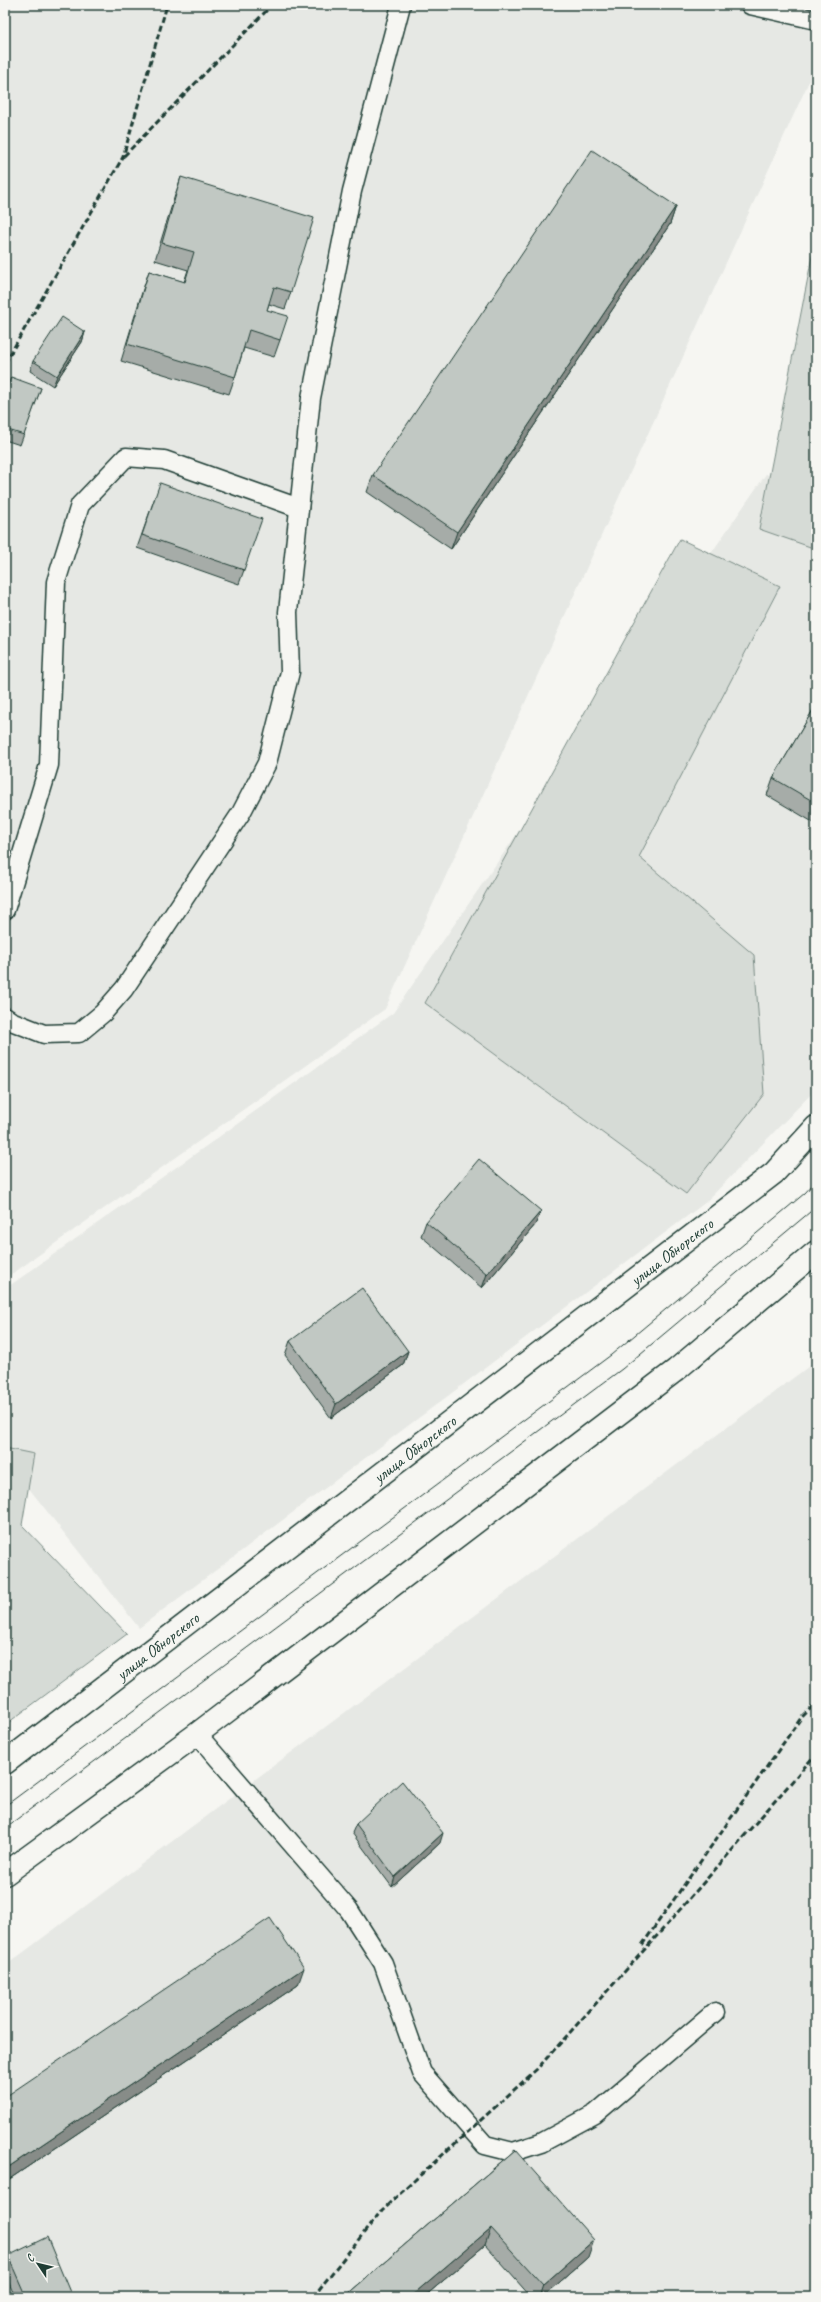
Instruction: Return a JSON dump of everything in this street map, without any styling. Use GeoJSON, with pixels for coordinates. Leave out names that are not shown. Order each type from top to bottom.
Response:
{"type":"FeatureCollection","features":[{"type":"Feature","properties":{"kind":"main road","name":"улица Обнорского"},"geometry":{"type":"LineString","coordinates":[[5,1763],[774,1173],[816,1126]]}},
{"type":"Feature","properties":{"kind":"main road"},"geometry":{"type":"LineString","coordinates":[[5,1874],[197,1734],[676,1370],[816,1252]]}},
{"type":"Feature","properties":{"kind":"lane"},"geometry":{"type":"LineString","coordinates":[[5,1017],[11,1021],[44,1034],[79,1033],[103,1013],[124,989],[241,813],[267,763],[290,672],[288,612],[311,398],[349,206],[401,5]]}},
{"type":"Feature","properties":{"kind":"lane"},"geometry":{"type":"LineString","coordinates":[[750,5],[816,20]]}},
{"type":"Feature","properties":{"kind":"lane"},"geometry":{"type":"LineString","coordinates":[[5,910],[49,765],[56,582],[80,505],[126,457],[164,460],[299,508]]}},
{"type":"Feature","properties":{"kind":"lane"},"geometry":{"type":"LineString","coordinates":[[197,1734],[349,1910],[383,1963],[422,2073],[485,2145],[513,2152],[541,2143],[595,2114],[715,2012]]}},
{"type":"Feature","properties":{"kind":"shaded area"},"geometry":{"type":"Polygon","coordinates":[[[5,5],[816,5],[816,66],[385,1009],[5,1279],[5,5]]]}},
{"type":"Feature","properties":{"kind":"shaded area"},"geometry":{"type":"Polygon","coordinates":[[[816,236],[816,549],[759,529],[816,236]]]}},
{"type":"Feature","properties":{"kind":"shaded area"},"geometry":{"type":"Polygon","coordinates":[[[766,474],[816,494],[816,1089],[706,1202],[139,1628],[5,1458],[5,1289],[393,1013],[766,474]]]}},
{"type":"Feature","properties":{"kind":"shaded area"},"geometry":{"type":"Polygon","coordinates":[[[680,539],[780,586],[639,857],[754,955],[764,1094],[686,1194],[425,1003],[680,539]]]}},
{"type":"Feature","properties":{"kind":"shaded area"},"geometry":{"type":"Polygon","coordinates":[[[816,1361],[816,2297],[5,2297],[5,1966],[816,1361]]]}},
{"type":"Feature","properties":{"kind":"shaded area"},"geometry":{"type":"Polygon","coordinates":[[[5,1448],[34,1454],[22,1525],[127,1634],[5,1725],[5,1448]]]}},
{"type":"Feature","properties":{"kind":"building"},"geometry":{"type":"Polygon","coordinates":[[[592,150],[676,206],[457,532],[373,475],[592,150]]]}},
{"type":"Feature","properties":{"kind":"building"},"geometry":{"type":"Polygon","coordinates":[[[181,177],[314,218],[291,292],[274,287],[267,310],[288,316],[280,340],[249,330],[235,377],[127,344],[149,271],[185,282],[194,252],[162,243],[181,177]]]}},
{"type":"Feature","properties":{"kind":"building"},"geometry":{"type":"Polygon","coordinates":[[[62,317],[85,332],[57,376],[33,361],[62,317]]]}},
{"type":"Feature","properties":{"kind":"building"},"geometry":{"type":"Polygon","coordinates":[[[11,377],[41,388],[24,435],[5,429],[5,394],[11,377]]]}},
{"type":"Feature","properties":{"kind":"building"},"geometry":{"type":"Polygon","coordinates":[[[160,483],[262,519],[244,570],[142,535],[160,483]]]}},
{"type":"Feature","properties":{"kind":"building"},"geometry":{"type":"Polygon","coordinates":[[[816,705],[816,803],[773,778],[816,705]]]}},
{"type":"Feature","properties":{"kind":"building"},"geometry":{"type":"Polygon","coordinates":[[[479,1159],[541,1211],[487,1274],[426,1222],[479,1159]]]}},
{"type":"Feature","properties":{"kind":"building"},"geometry":{"type":"Polygon","coordinates":[[[362,1288],[408,1351],[336,1404],[290,1341],[362,1288]]]}},
{"type":"Feature","properties":{"kind":"building"},"geometry":{"type":"Polygon","coordinates":[[[402,1781],[443,1833],[395,1877],[356,1824],[402,1781]]]}},
{"type":"Feature","properties":{"kind":"building"},"geometry":{"type":"Polygon","coordinates":[[[270,1918],[304,1968],[10,2166],[5,2160],[5,2097],[270,1918]]]}},
{"type":"Feature","properties":{"kind":"building"},"geometry":{"type":"Polygon","coordinates":[[[515,2150],[594,2240],[543,2285],[491,2228],[410,2297],[344,2297],[515,2150]]]}},
{"type":"Feature","properties":{"kind":"building"},"geometry":{"type":"Polygon","coordinates":[[[47,2237],[72,2297],[26,2297],[8,2256],[47,2237]]]}},
{"type":"Feature","properties":{"kind":"tram line"},"geometry":{"type":"LineString","coordinates":[[5,1806],[611,1355],[805,1193],[816,1181]]}},
{"type":"Feature","properties":{"kind":"tram line"},"geometry":{"type":"LineString","coordinates":[[5,1828],[622,1369],[816,1207]]}},
{"type":"Feature","properties":{"kind":"railway"},"geometry":{"type":"LineString","coordinates":[[5,363],[123,157],[167,5]]}},
{"type":"Feature","properties":{"kind":"railway"},"geometry":{"type":"LineString","coordinates":[[124,156],[272,5]]}},
{"type":"Feature","properties":{"kind":"railway"},"geometry":{"type":"LineString","coordinates":[[642,1945],[801,1718],[816,1703]]}},
{"type":"Feature","properties":{"kind":"railway"},"geometry":{"type":"LineString","coordinates":[[313,2297],[382,2210],[537,2069],[663,1929],[816,1754]]}}]}
